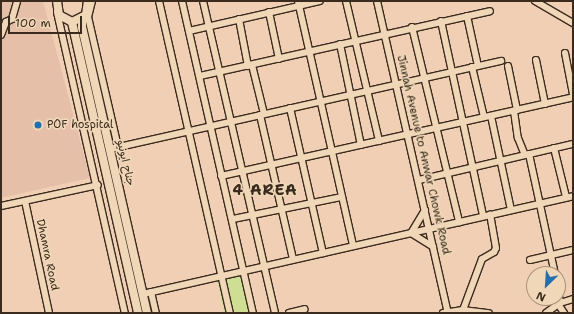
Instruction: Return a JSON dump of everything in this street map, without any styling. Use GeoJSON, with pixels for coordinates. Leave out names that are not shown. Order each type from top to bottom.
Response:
{"type":"FeatureCollection","features":[{"type":"Feature","properties":{"kind":"main road"},"geometry":{"type":"LineString","coordinates":[[57,1],[57,10],[63,18],[72,22],[82,18],[91,3]]}},
{"type":"Feature","properties":{"kind":"main road","name":"جناح ایونیو"},"geometry":{"type":"LineString","coordinates":[[82,18],[82,27],[114,148],[147,293],[147,313]]}},
{"type":"Feature","properties":{"kind":"main road","name":"جناح ایونیو"},"geometry":{"type":"LineString","coordinates":[[72,22],[138,313]]}},
{"type":"Feature","properties":{"kind":"street"},"geometry":{"type":"LineString","coordinates":[[1,36],[6,22],[12,19],[17,1]]}},
{"type":"Feature","properties":{"kind":"street"},"geometry":{"type":"LineString","coordinates":[[159,1],[230,313]]}},
{"type":"Feature","properties":{"kind":"street"},"geometry":{"type":"LineString","coordinates":[[182,1],[200,76],[221,176],[233,219],[253,313]]}},
{"type":"Feature","properties":{"kind":"street"},"geometry":{"type":"LineString","coordinates":[[203,1],[221,73],[241,172],[276,313]]}},
{"type":"Feature","properties":{"kind":"street"},"geometry":{"type":"LineString","coordinates":[[189,31],[269,12],[298,3],[320,1]]}},
{"type":"Feature","properties":{"kind":"street"},"geometry":{"type":"LineString","coordinates":[[346,1],[368,89],[379,141]]}},
{"type":"Feature","properties":{"kind":"street","name":"Jinnah Avenue to Anwar Chowk Road"},"geometry":{"type":"LineString","coordinates":[[377,1],[419,180],[446,313]]}},
{"type":"Feature","properties":{"kind":"street"},"geometry":{"type":"LineString","coordinates":[[535,1],[573,22]]}},
{"type":"Feature","properties":{"kind":"street"},"geometry":{"type":"LineString","coordinates":[[91,3],[88,17],[114,148],[352,94],[368,89],[501,61]]}},
{"type":"Feature","properties":{"kind":"street"},"geometry":{"type":"LineString","coordinates":[[298,3],[353,246]]}},
{"type":"Feature","properties":{"kind":"street"},"geometry":{"type":"LineString","coordinates":[[57,10],[98,185],[125,313]]}},
{"type":"Feature","properties":{"kind":"street"},"geometry":{"type":"LineString","coordinates":[[200,76],[221,73],[385,33],[490,11]]}},
{"type":"Feature","properties":{"kind":"street"},"geometry":{"type":"LineString","coordinates":[[269,12],[279,59]]}},
{"type":"Feature","properties":{"kind":"street"},"geometry":{"type":"LineString","coordinates":[[467,16],[475,66],[500,161],[511,210]]}},
{"type":"Feature","properties":{"kind":"street"},"geometry":{"type":"LineString","coordinates":[[239,19],[262,114],[293,259]]}},
{"type":"Feature","properties":{"kind":"street"},"geometry":{"type":"LineString","coordinates":[[441,21],[473,167],[496,248],[494,252],[482,259],[463,310]]}},
{"type":"Feature","properties":{"kind":"street"},"geometry":{"type":"LineString","coordinates":[[412,27],[459,222]]}},
{"type":"Feature","properties":{"kind":"street"},"geometry":{"type":"LineString","coordinates":[[340,44],[352,94],[361,145]]}},
{"type":"Feature","properties":{"kind":"street"},"geometry":{"type":"LineString","coordinates":[[565,53],[573,94]]}},
{"type":"Feature","properties":{"kind":"street"},"geometry":{"type":"LineString","coordinates":[[536,60],[545,104]]}},
{"type":"Feature","properties":{"kind":"street"},"geometry":{"type":"LineString","coordinates":[[508,66],[518,138],[527,154],[553,266]]}},
{"type":"Feature","properties":{"kind":"street"},"geometry":{"type":"LineString","coordinates":[[221,176],[573,97]]}},
{"type":"Feature","properties":{"kind":"street"},"geometry":{"type":"LineString","coordinates":[[290,108],[323,253]]}},
{"type":"Feature","properties":{"kind":"street"},"geometry":{"type":"LineString","coordinates":[[419,180],[573,144]]}},
{"type":"Feature","properties":{"kind":"street"},"geometry":{"type":"LineString","coordinates":[[554,148],[566,197]]}},
{"type":"Feature","properties":{"kind":"street"},"geometry":{"type":"LineString","coordinates":[[1,206],[98,185]]}},
{"type":"Feature","properties":{"kind":"street"},"geometry":{"type":"LineString","coordinates":[[156,313],[147,293],[573,196]]}},
{"type":"Feature","properties":{"kind":"street"},"geometry":{"type":"LineString","coordinates":[[233,219],[341,197]]}},
{"type":"Feature","properties":{"kind":"street","name":"Dhamra Road"},"geometry":{"type":"LineString","coordinates":[[25,201],[49,313]]}},
{"type":"Feature","properties":{"kind":"street"},"geometry":{"type":"LineString","coordinates":[[411,233],[425,210]]}},
{"type":"Feature","properties":{"kind":"street"},"geometry":{"type":"LineString","coordinates":[[411,233],[433,247]]}},
{"type":"Feature","properties":{"kind":"street"},"geometry":{"type":"LineString","coordinates":[[530,260],[573,250]]}},
{"type":"Feature","properties":{"kind":"street"},"geometry":{"type":"LineString","coordinates":[[546,313],[555,306]]}},
{"type":"Feature","properties":{"kind":"street"},"geometry":{"type":"LineString","coordinates":[[289,313],[305,309]]}},
{"type":"Feature","properties":{"kind":"street"},"geometry":{"type":"LineString","coordinates":[[446,313],[463,310],[489,313]]}},
{"type":"Feature","properties":{"kind":"shaded area","name":"POF hospital"},"geometry":{"type":"Polygon","coordinates":[[[1,1],[43,1],[90,178],[1,198],[1,1]]]}},
{"type":"Feature","properties":{"kind":"green space"},"geometry":{"type":"Polygon","coordinates":[[[238,274],[243,278],[251,313],[224,313],[217,279],[238,274]]]}},
{"type":"Feature","properties":{"kind":"place","name":"POF hospital"},"geometry":{"type":"Point","coordinates":[38,125]}},
{"type":"Feature","properties":{"kind":"district","name":"4 AREA"},"geometry":{"type":"Point","coordinates":[265,191]}}]}
